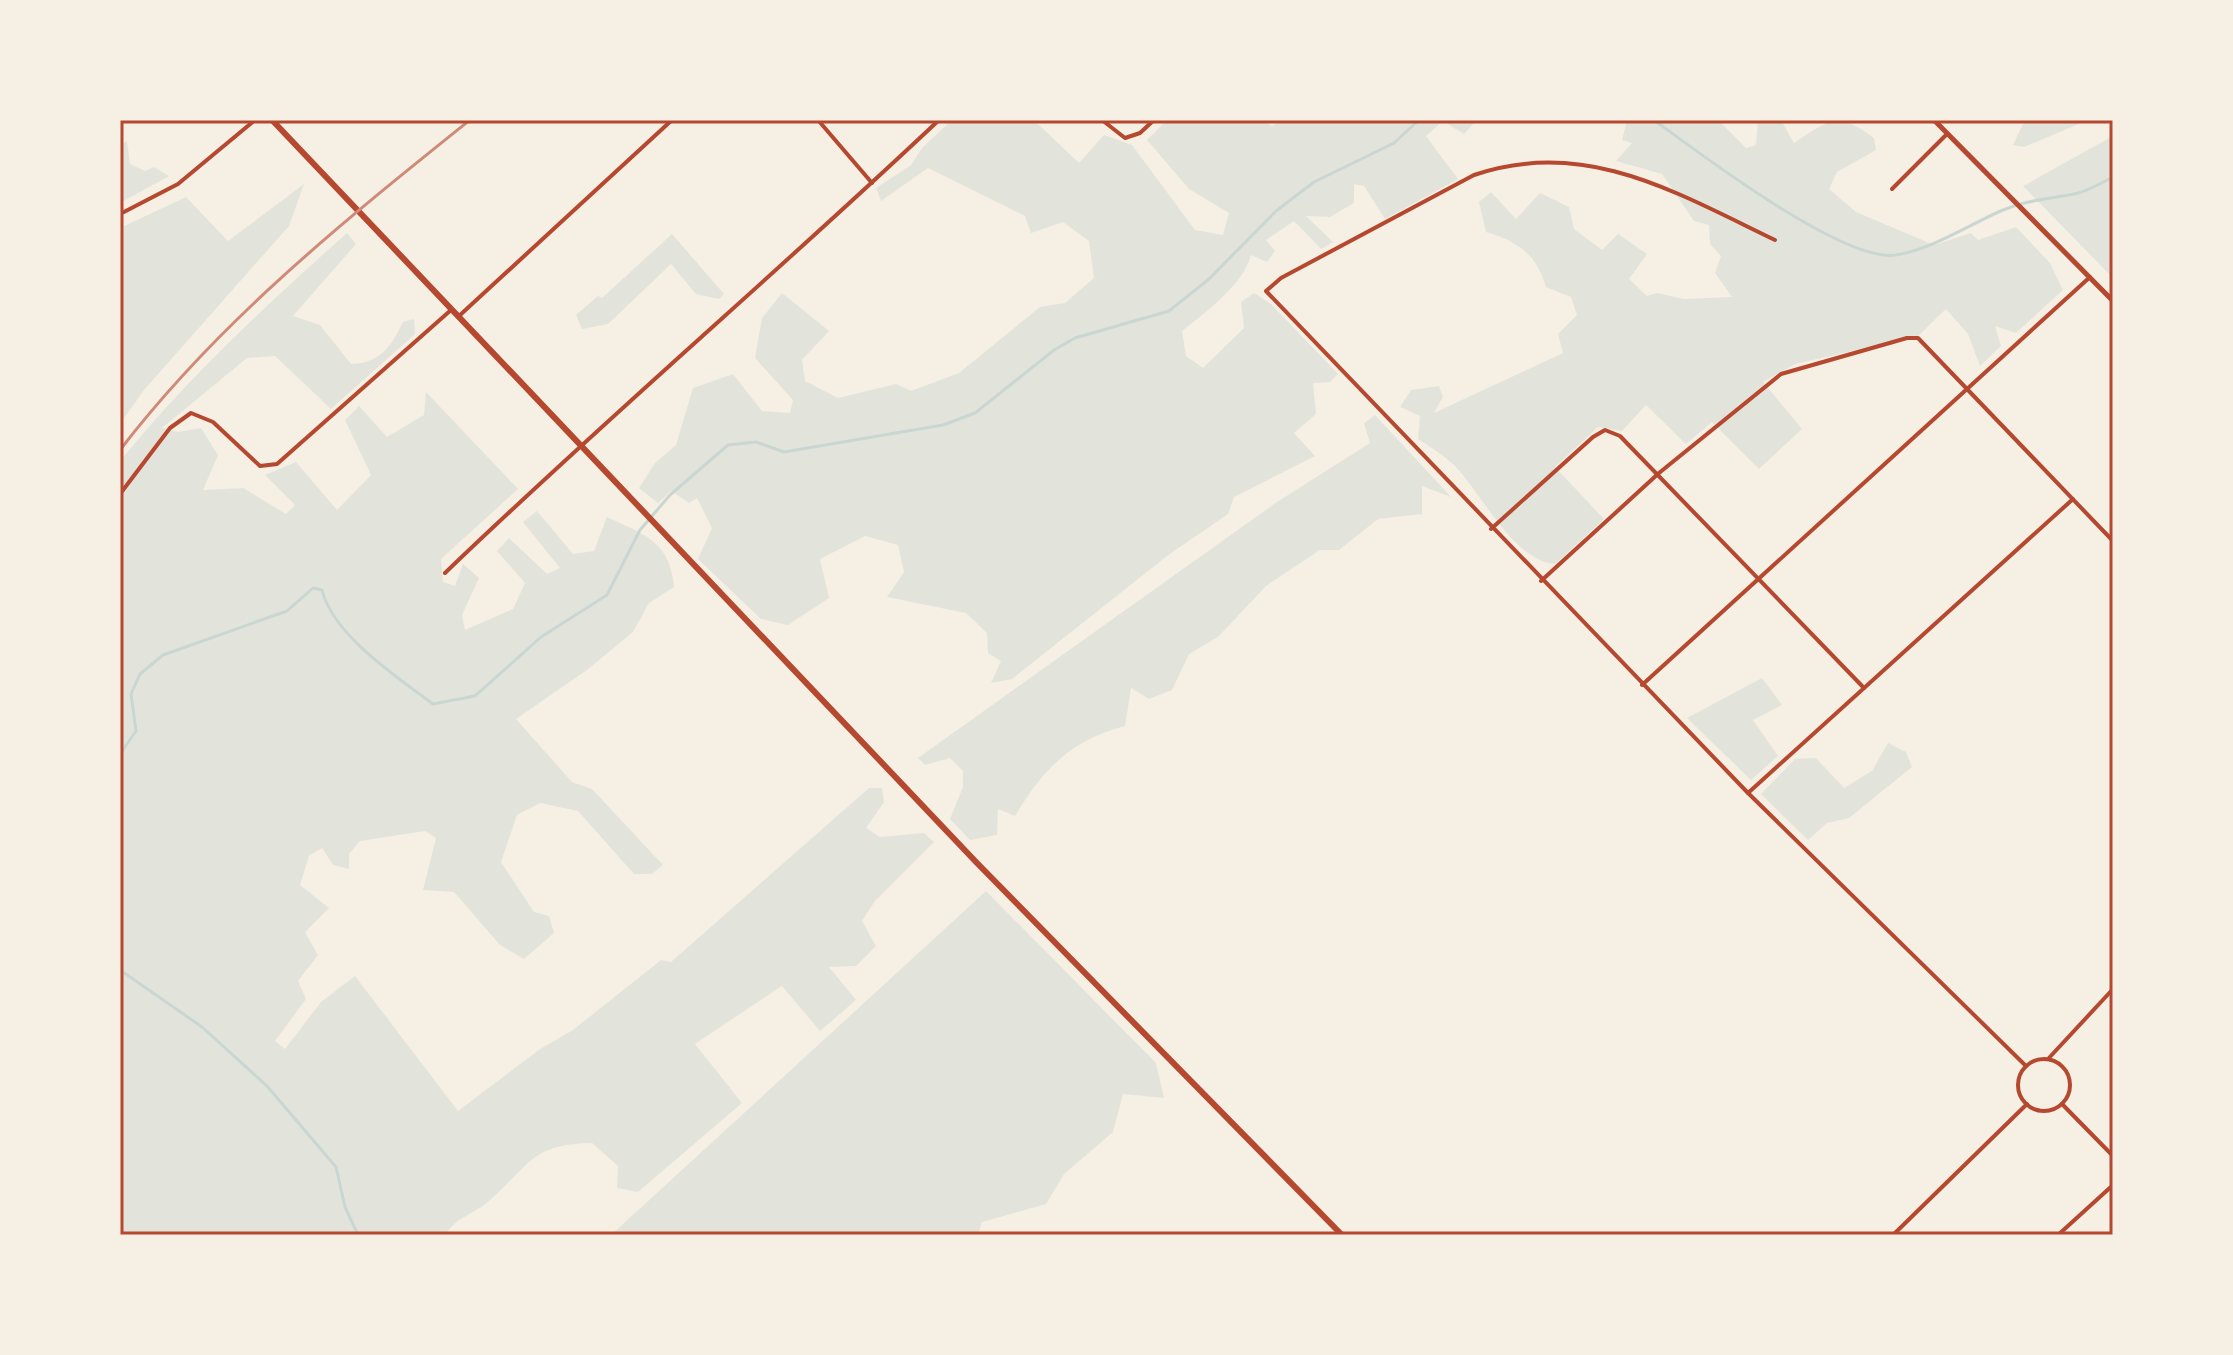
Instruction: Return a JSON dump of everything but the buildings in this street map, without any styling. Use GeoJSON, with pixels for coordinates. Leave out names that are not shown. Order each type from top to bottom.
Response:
{"type":"FeatureCollection","features":[{"type":"Feature","properties":{"kind":"main road"},"geometry":{"type":"LineString","coordinates":[[272,120],[977,863],[1342,1235]]}},
{"type":"Feature","properties":{"kind":"street"},"geometry":{"type":"LineString","coordinates":[[120,214],[178,184],[255,120]]}},
{"type":"Feature","properties":{"kind":"street"},"geometry":{"type":"LineString","coordinates":[[458,318],[672,120]]}},
{"type":"Feature","properties":{"kind":"street"},"geometry":{"type":"LineString","coordinates":[[818,120],[872,183]]}},
{"type":"Feature","properties":{"kind":"street"},"geometry":{"type":"LineString","coordinates":[[445,573],[579,445],[649,387],[939,120]]}},
{"type":"Feature","properties":{"kind":"street"},"geometry":{"type":"LineString","coordinates":[[1102,120],[1125,138],[1140,133],[1154,120]]}},
{"type":"Feature","properties":{"kind":"street"},"geometry":{"type":"LineString","coordinates":[[1934,120],[2113,301]]}},
{"type":"Feature","properties":{"kind":"street"},"geometry":{"type":"LineString","coordinates":[[1892,189],[1947,134]]}},
{"type":"Feature","properties":{"kind":"street"},"geometry":{"type":"LineString","coordinates":[[1775,240],[1652,181],[1616,169],[1583,164],[1501,165],[1474,175],[1410,208],[1281,278],[1266,291],[1642,685],[2026,1066]]}},
{"type":"Feature","properties":{"kind":"street"},"geometry":{"type":"LineString","coordinates":[[1642,685],[2090,277]]}},
{"type":"Feature","properties":{"kind":"street"},"geometry":{"type":"LineString","coordinates":[[120,494],[170,428],[191,413],[213,422],[260,466],[277,464],[451,310]]}},
{"type":"Feature","properties":{"kind":"street"},"geometry":{"type":"LineString","coordinates":[[1541,581],[1659,473],[1781,374],[1918,338],[2113,541]]}},
{"type":"Feature","properties":{"kind":"street"},"geometry":{"type":"LineString","coordinates":[[1491,529],[1605,430],[1620,436],[1760,577],[1864,688]]}},
{"type":"Feature","properties":{"kind":"street"},"geometry":{"type":"LineString","coordinates":[[1748,793],[2073,499]]}},
{"type":"Feature","properties":{"kind":"street"},"geometry":{"type":"LineString","coordinates":[[2026,1066],[2048,1059],[2113,989]]}},
{"type":"Feature","properties":{"kind":"street"},"geometry":{"type":"LineString","coordinates":[[2026,1066],[2018,1086],[2027,1104],[2046,1112],[2068,1098],[2070,1082],[2062,1066],[2048,1059]]}},
{"type":"Feature","properties":{"kind":"street"},"geometry":{"type":"LineString","coordinates":[[1893,1235],[2027,1104]]}},
{"type":"Feature","properties":{"kind":"street"},"geometry":{"type":"LineString","coordinates":[[2062,1104],[2113,1156]]}},
{"type":"Feature","properties":{"kind":"street"},"geometry":{"type":"LineString","coordinates":[[2058,1235],[2113,1185]]}},
{"type":"Feature","properties":{"kind":"shaded area"},"geometry":{"type":"Polygon","coordinates":[[[952,120],[1008,120],[1038,124],[1079,163],[1104,135],[1132,145],[1195,230],[1223,235],[1229,213],[1189,189],[1147,140],[1167,120],[1262,120],[1272,126],[1282,120],[1477,120],[1464,134],[1443,121],[1426,136],[1458,179],[1385,219],[1364,186],[1354,184],[1354,203],[1330,217],[1306,216],[1333,242],[1321,249],[1294,221],[1266,240],[1275,251],[1267,262],[1251,255],[1232,287],[1182,331],[1186,356],[1203,368],[1244,328],[1241,302],[1254,293],[1271,304],[1338,374],[1330,382],[1313,383],[1316,414],[1294,433],[1315,456],[1234,497],[1228,514],[1167,556],[1012,679],[991,683],[1001,661],[988,653],[987,633],[966,613],[887,597],[904,572],[898,545],[865,536],[820,559],[829,598],[788,625],[761,619],[698,559],[712,528],[697,498],[689,503],[671,491],[658,503],[639,488],[655,463],[676,445],[693,388],[733,374],[762,411],[790,413],[793,400],[755,358],[762,318],[782,293],[829,331],[802,360],[805,381],[838,398],[896,384],[911,391],[959,373],[1040,307],[1065,303],[1094,278],[1089,241],[1063,222],[1031,233],[1025,216],[928,168],[881,201],[876,188],[911,165],[922,148],[952,120]]]}},
{"type":"Feature","properties":{"kind":"shaded area"},"geometry":{"type":"Polygon","coordinates":[[[1627,120],[1718,120],[1746,148],[1756,145],[1758,120],[1781,120],[1794,143],[1834,121],[1851,124],[1874,138],[1876,150],[1837,172],[1829,189],[1856,212],[1934,245],[1971,233],[1978,240],[2016,227],[2050,263],[2063,290],[2016,333],[1995,326],[2001,346],[1980,366],[1968,334],[1946,309],[1918,336],[1795,364],[1763,382],[1802,429],[1759,469],[1712,422],[1686,444],[1646,405],[1622,431],[1598,427],[1555,467],[1604,519],[1555,564],[1539,560],[1525,551],[1499,524],[1454,465],[1418,439],[1420,416],[1400,407],[1411,390],[1439,386],[1443,397],[1434,413],[1563,353],[1558,334],[1577,315],[1571,297],[1546,287],[1537,266],[1525,251],[1508,240],[1486,232],[1479,202],[1491,192],[1516,219],[1540,193],[1569,207],[1574,229],[1602,250],[1618,234],[1647,254],[1629,279],[1647,296],[1657,293],[1684,299],[1732,297],[1715,273],[1721,256],[1710,244],[1709,225],[1694,221],[1662,174],[1616,161],[1632,143],[1622,140],[1627,120]]]}},
{"type":"Feature","properties":{"kind":"shaded area"},"geometry":{"type":"Polygon","coordinates":[[[2030,120],[2088,120],[2024,147],[2013,145],[2023,124],[2030,120]]]}},
{"type":"Feature","properties":{"kind":"shaded area"},"geometry":{"type":"Polygon","coordinates":[[[2113,136],[2113,278],[2023,186],[2113,136]]]}},
{"type":"Feature","properties":{"kind":"shaded area"},"geometry":{"type":"Polygon","coordinates":[[[127,141],[130,164],[145,171],[154,167],[169,176],[120,203],[120,145],[127,141]]]}},
{"type":"Feature","properties":{"kind":"shaded area"},"geometry":{"type":"Polygon","coordinates":[[[304,184],[289,226],[144,390],[120,424],[120,228],[186,197],[228,241],[304,184]]]}},
{"type":"Feature","properties":{"kind":"shaded area"},"geometry":{"type":"Polygon","coordinates":[[[347,233],[356,244],[293,316],[320,325],[351,364],[377,357],[394,339],[403,322],[414,319],[415,334],[331,409],[275,356],[247,358],[162,428],[178,432],[201,428],[218,455],[203,490],[243,488],[286,514],[295,505],[265,475],[296,462],[337,510],[371,475],[345,420],[359,406],[387,437],[424,415],[426,392],[518,489],[441,559],[443,582],[455,586],[463,564],[479,578],[462,615],[465,630],[513,609],[525,583],[497,551],[509,538],[547,574],[560,568],[523,522],[537,511],[573,554],[594,551],[607,517],[653,542],[667,559],[674,587],[649,603],[633,632],[587,670],[516,719],[572,782],[592,789],[663,865],[652,874],[634,874],[578,811],[540,803],[517,815],[501,862],[534,912],[549,916],[554,933],[524,959],[500,945],[454,892],[423,890],[436,838],[425,831],[360,841],[349,854],[349,869],[333,865],[322,848],[309,856],[300,885],[329,908],[305,932],[318,955],[298,981],[306,999],[275,1041],[285,1049],[321,1002],[355,976],[458,1111],[540,1049],[573,1030],[661,960],[671,962],[869,788],[882,788],[884,802],[866,828],[880,837],[924,833],[934,842],[875,901],[862,921],[876,946],[856,966],[829,967],[856,1000],[820,1031],[782,986],[695,1044],[742,1103],[638,1192],[617,1188],[618,1166],[592,1143],[572,1144],[543,1152],[533,1159],[489,1201],[454,1224],[445,1235],[120,1235],[120,461],[229,342],[347,233]]]}},
{"type":"Feature","properties":{"kind":"shaded area"},"geometry":{"type":"Polygon","coordinates":[[[672,234],[724,294],[719,299],[696,294],[671,264],[608,324],[582,329],[576,315],[598,296],[602,298],[672,234]]]}},
{"type":"Feature","properties":{"kind":"shaded area"},"geometry":{"type":"Polygon","coordinates":[[[1375,415],[1451,497],[1422,486],[1422,514],[1378,519],[1339,550],[1320,550],[1266,586],[1218,637],[1189,654],[1172,690],[1149,699],[1131,688],[1125,726],[1074,748],[1048,770],[1015,816],[998,809],[997,835],[970,840],[950,819],[963,787],[963,771],[950,758],[925,765],[918,758],[1277,502],[1370,443],[1364,423],[1375,415]]]}},
{"type":"Feature","properties":{"kind":"shaded area"},"geometry":{"type":"Polygon","coordinates":[[[1762,678],[1782,705],[1753,720],[1778,756],[1751,780],[1687,718],[1762,678]]]}},
{"type":"Feature","properties":{"kind":"shaded area"},"geometry":{"type":"Polygon","coordinates":[[[1888,743],[1906,752],[1912,767],[1849,818],[1827,823],[1808,840],[1761,794],[1795,759],[1816,758],[1844,788],[1872,771],[1888,743]]]}},
{"type":"Feature","properties":{"kind":"shaded area"},"geometry":{"type":"Polygon","coordinates":[[[986,891],[1156,1063],[1164,1098],[1123,1094],[1113,1132],[1064,1174],[1046,1204],[982,1222],[978,1235],[611,1235],[986,891]]]}},
{"type":"Feature","properties":{"kind":"waterway"},"geometry":{"type":"LineString","coordinates":[[120,754],[136,731],[131,694],[140,674],[163,655],[287,611],[313,588],[322,590],[328,607],[352,639],[433,704],[475,696],[541,637],[607,595],[640,530],[670,495],[728,445],[756,442],[784,452],[943,425],[975,413],[1054,350],[1075,338],[1169,311],[1209,279],[1276,211],[1314,182],[1394,143],[1419,120]]}},
{"type":"Feature","properties":{"kind":"waterway"},"geometry":{"type":"LineString","coordinates":[[1654,120],[1808,225],[1873,253],[1896,255],[1910,252],[2012,207],[2079,193],[2113,177]]}},
{"type":"Feature","properties":{"kind":"waterway"},"geometry":{"type":"LineString","coordinates":[[120,970],[202,1027],[267,1086],[336,1167],[345,1207],[358,1235]]}},
{"type":"Feature","properties":{"kind":"railway"},"geometry":{"type":"LineString","coordinates":[[120,450],[199,358],[285,274],[470,120]]}}]}
